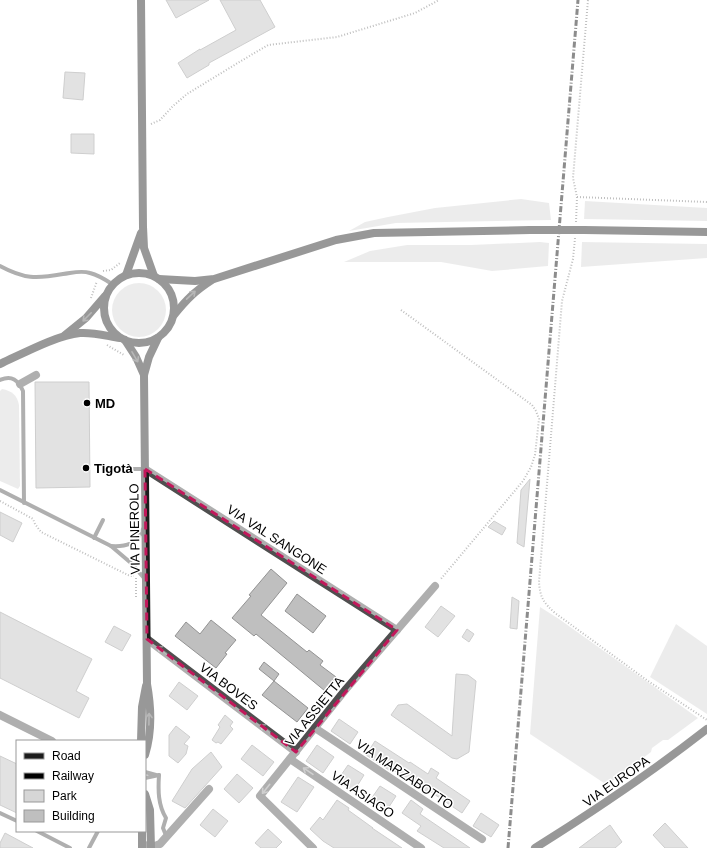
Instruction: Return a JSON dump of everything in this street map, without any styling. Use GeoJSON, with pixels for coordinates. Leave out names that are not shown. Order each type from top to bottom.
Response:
{"type":"FeatureCollection","features":[{"type":"Feature","properties":{"kind":"main road"},"geometry":{"type":"LineString","coordinates":[[141,0],[144,248],[157,277],[167,286],[172,295],[174,316]]}},
{"type":"Feature","properties":{"kind":"main road"},"geometry":{"type":"LineString","coordinates":[[126,275],[143,227]]}},
{"type":"Feature","properties":{"kind":"main road"},"geometry":{"type":"LineString","coordinates":[[64,336],[86,318],[106,295],[112,284],[126,275],[140,273],[157,277],[195,281],[214,279],[336,240],[374,233],[530,230],[707,232]]}},
{"type":"Feature","properties":{"kind":"main road"},"geometry":{"type":"LineString","coordinates":[[0,364],[64,336],[80,333],[122,339],[136,343],[147,342],[158,338],[165,332],[174,316],[189,297],[198,289],[214,279]]}},
{"type":"Feature","properties":{"kind":"main road"},"geometry":{"type":"LineString","coordinates":[[106,295],[104,307],[105,319],[111,330],[122,339]]}},
{"type":"Feature","properties":{"kind":"main road","name":"VIA PINEROLO"},"geometry":{"type":"LineString","coordinates":[[141,740],[142,707],[147,684],[144,375],[149,357],[158,338]]}},
{"type":"Feature","properties":{"kind":"main road","name":"VIA PINEROLO"},"geometry":{"type":"LineString","coordinates":[[122,339],[136,357],[144,375]]}},
{"type":"Feature","properties":{"kind":"main road","name":"VIA PINEROLO"},"geometry":{"type":"LineString","coordinates":[[146,750],[149,736],[150,697],[147,684]]}},
{"type":"Feature","properties":{"kind":"main road","name":"VIA EUROPA"},"geometry":{"type":"LineString","coordinates":[[535,848],[661,764],[707,729]]}},
{"type":"Feature","properties":{"kind":"main road"},"geometry":{"type":"LineString","coordinates":[[146,797],[150,810],[151,847]]}},
{"type":"Feature","properties":{"kind":"main road"},"geometry":{"type":"LineString","coordinates":[[142,832],[142,846]]}},
{"type":"Feature","properties":{"kind":"street"},"geometry":{"type":"LineString","coordinates":[[20,384],[36,375]]}},
{"type":"Feature","properties":{"kind":"street","name":"VIA VAL SANGONE"},"geometry":{"type":"LineString","coordinates":[[145,469],[396,630]]}},
{"type":"Feature","properties":{"kind":"street","name":"VIA ASSIETTA"},"geometry":{"type":"LineString","coordinates":[[313,848],[260,796],[396,630],[435,586]]}},
{"type":"Feature","properties":{"kind":"street","name":"VIA BOVES"},"geometry":{"type":"LineString","coordinates":[[147,639],[296,752]]}},
{"type":"Feature","properties":{"kind":"street"},"geometry":{"type":"LineString","coordinates":[[0,715],[50,740]]}},
{"type":"Feature","properties":{"kind":"street","name":"VIA MARZABOTTO"},"geometry":{"type":"LineString","coordinates":[[315,728],[482,839]]}},
{"type":"Feature","properties":{"kind":"street","name":"VIA ASIAGO"},"geometry":{"type":"LineString","coordinates":[[290,759],[421,848]]}},
{"type":"Feature","properties":{"kind":"street"},"geometry":{"type":"LineString","coordinates":[[142,846],[151,847],[160,844],[209,789]]}},
{"type":"Feature","properties":{"kind":"lane"},"geometry":{"type":"LineString","coordinates":[[0,266],[21,276],[34,278],[79,271],[99,276],[112,284]]}},
{"type":"Feature","properties":{"kind":"lane"},"geometry":{"type":"LineString","coordinates":[[0,380],[10,378],[16,379],[20,384],[22,391],[24,503]]}},
{"type":"Feature","properties":{"kind":"lane"},"geometry":{"type":"LineString","coordinates":[[125,469],[145,469]]}},
{"type":"Feature","properties":{"kind":"lane"},"geometry":{"type":"LineString","coordinates":[[0,490],[111,546],[131,563],[146,580]]}},
{"type":"Feature","properties":{"kind":"lane"},"geometry":{"type":"LineString","coordinates":[[94,538],[103,520]]}},
{"type":"Feature","properties":{"kind":"lane"},"geometry":{"type":"LineString","coordinates":[[111,546],[123,546],[134,541],[141,534],[146,523]]}},
{"type":"Feature","properties":{"kind":"lane"},"geometry":{"type":"LineString","coordinates":[[146,772],[159,775]]}},
{"type":"Feature","properties":{"kind":"lane"},"geometry":{"type":"LineString","coordinates":[[146,778],[159,775]]}},
{"type":"Feature","properties":{"kind":"lane"},"geometry":{"type":"LineString","coordinates":[[159,775],[159,801],[166,818],[163,828],[165,833],[169,835]]}},
{"type":"Feature","properties":{"kind":"lane"},"geometry":{"type":"LineString","coordinates":[[0,813],[16,821]]}},
{"type":"Feature","properties":{"kind":"lane"},"geometry":{"type":"LineString","coordinates":[[39,832],[70,848]]}},
{"type":"Feature","properties":{"kind":"lane"},"geometry":{"type":"LineString","coordinates":[[90,848],[98,832]]}},
{"type":"Feature","properties":{"kind":"path"},"geometry":{"type":"LineString","coordinates":[[142,128],[160,120],[187,94],[268,45],[337,37],[415,14],[439,0]]}},
{"type":"Feature","properties":{"kind":"path"},"geometry":{"type":"LineString","coordinates":[[576,223],[577,196],[573,178],[588,0]]}},
{"type":"Feature","properties":{"kind":"path"},"geometry":{"type":"LineString","coordinates":[[577,196],[707,202]]}},
{"type":"Feature","properties":{"kind":"path"},"geometry":{"type":"LineString","coordinates":[[575,237],[573,259],[562,301],[539,594],[544,603],[555,613],[648,681],[707,720]]}},
{"type":"Feature","properties":{"kind":"path"},"geometry":{"type":"LineString","coordinates":[[88,303],[102,271],[111,270],[119,265],[127,256],[134,254]]}},
{"type":"Feature","properties":{"kind":"path"},"geometry":{"type":"LineString","coordinates":[[402,310],[532,405],[539,418],[531,467],[523,481],[435,586]]}},
{"type":"Feature","properties":{"kind":"path"},"geometry":{"type":"LineString","coordinates":[[92,334],[94,338],[125,355]]}},
{"type":"Feature","properties":{"kind":"path"},"geometry":{"type":"LineString","coordinates":[[0,501],[33,519],[41,532],[130,576],[136,576]]}},
{"type":"Feature","properties":{"kind":"path"},"geometry":{"type":"LineString","coordinates":[[131,571],[136,576],[137,602]]}},
{"type":"Feature","properties":{"kind":"highlighted area"},"geometry":{"type":"Polygon","coordinates":[[[145,469],[397,630],[296,752],[147,639],[145,469]]]}},
{"type":"Feature","properties":{"kind":"green space"},"geometry":{"type":"Polygon","coordinates":[[[521,199],[549,203],[551,220],[396,223],[349,231],[365,222],[435,208],[521,199]]]}},
{"type":"Feature","properties":{"kind":"green space"},"geometry":{"type":"Polygon","coordinates":[[[585,201],[707,208],[707,221],[584,219],[585,201]]]}},
{"type":"Feature","properties":{"kind":"green space"},"geometry":{"type":"Polygon","coordinates":[[[540,242],[549,243],[548,266],[492,271],[441,262],[344,262],[370,251],[407,245],[471,245],[540,242]]]}},
{"type":"Feature","properties":{"kind":"green space"},"geometry":{"type":"Polygon","coordinates":[[[582,242],[707,244],[707,258],[581,267],[582,242]]]}},
{"type":"Feature","properties":{"kind":"green space"},"geometry":{"type":"Polygon","coordinates":[[[134,283],[144,283],[154,287],[162,295],[166,305],[166,315],[162,325],[154,333],[144,337],[134,337],[124,333],[116,325],[112,315],[112,305],[116,295],[124,287],[134,283]]]}},
{"type":"Feature","properties":{"kind":"green space"},"geometry":{"type":"Polygon","coordinates":[[[2,389],[14,394],[19,405],[20,486],[18,489],[0,481],[0,391],[2,389]]]}},
{"type":"Feature","properties":{"kind":"green space"},"geometry":{"type":"Polygon","coordinates":[[[540,607],[698,718],[668,740],[663,740],[652,748],[651,752],[607,785],[530,734],[540,607]]]}},
{"type":"Feature","properties":{"kind":"green space"},"geometry":{"type":"Polygon","coordinates":[[[676,624],[707,646],[707,714],[650,677],[676,624]]]}},
{"type":"Feature","properties":{"kind":"building"},"geometry":{"type":"Polygon","coordinates":[[[166,0],[209,0],[176,18],[166,0]]]}},
{"type":"Feature","properties":{"kind":"building"},"geometry":{"type":"Polygon","coordinates":[[[220,0],[260,0],[275,27],[209,63],[209,65],[187,78],[178,63],[200,49],[236,30],[220,0]]]}},
{"type":"Feature","properties":{"kind":"building"},"geometry":{"type":"Polygon","coordinates":[[[65,72],[85,73],[83,100],[63,98],[65,72]]]}},
{"type":"Feature","properties":{"kind":"building"},"geometry":{"type":"Polygon","coordinates":[[[71,134],[94,134],[94,154],[71,153],[71,134]]]}},
{"type":"Feature","properties":{"kind":"building"},"geometry":{"type":"Polygon","coordinates":[[[35,382],[89,382],[90,487],[36,488],[35,382]]]}},
{"type":"Feature","properties":{"kind":"building"},"geometry":{"type":"Polygon","coordinates":[[[530,479],[524,547],[517,543],[521,490],[530,479]]]}},
{"type":"Feature","properties":{"kind":"building"},"geometry":{"type":"Polygon","coordinates":[[[0,512],[22,523],[13,542],[0,535],[0,512]]]}},
{"type":"Feature","properties":{"kind":"building"},"geometry":{"type":"Polygon","coordinates":[[[494,521],[506,528],[502,535],[488,527],[494,521]]]}},
{"type":"Feature","properties":{"kind":"building"},"geometry":{"type":"Polygon","coordinates":[[[271,569],[287,583],[261,615],[307,652],[309,650],[323,661],[320,665],[336,677],[325,691],[256,634],[254,636],[232,618],[271,569]]]}},
{"type":"Feature","properties":{"kind":"building"},"geometry":{"type":"Polygon","coordinates":[[[297,594],[326,616],[313,633],[285,611],[297,594]]]}},
{"type":"Feature","properties":{"kind":"building"},"geometry":{"type":"Polygon","coordinates":[[[512,597],[519,601],[517,629],[510,628],[512,597]]]}},
{"type":"Feature","properties":{"kind":"building"},"geometry":{"type":"Polygon","coordinates":[[[441,606],[455,616],[438,637],[425,627],[441,606]]]}},
{"type":"Feature","properties":{"kind":"building"},"geometry":{"type":"Polygon","coordinates":[[[0,612],[92,659],[76,691],[89,698],[79,718],[0,678],[0,612]]]}},
{"type":"Feature","properties":{"kind":"building"},"geometry":{"type":"Polygon","coordinates":[[[211,620],[236,640],[225,653],[227,654],[216,668],[175,636],[186,622],[200,634],[211,620]]]}},
{"type":"Feature","properties":{"kind":"building"},"geometry":{"type":"Polygon","coordinates":[[[114,626],[131,635],[122,651],[105,642],[114,626]]]}},
{"type":"Feature","properties":{"kind":"building"},"geometry":{"type":"Polygon","coordinates":[[[467,629],[474,634],[469,642],[462,637],[467,629]]]}},
{"type":"Feature","properties":{"kind":"building"},"geometry":{"type":"Polygon","coordinates":[[[264,662],[279,674],[274,681],[259,669],[264,662]]]}},
{"type":"Feature","properties":{"kind":"building"},"geometry":{"type":"Polygon","coordinates":[[[456,674],[468,675],[476,681],[469,752],[457,759],[452,758],[391,715],[398,705],[407,704],[452,736],[456,674]]]}},
{"type":"Feature","properties":{"kind":"building"},"geometry":{"type":"Polygon","coordinates":[[[274,681],[308,708],[297,722],[262,695],[274,681]]]}},
{"type":"Feature","properties":{"kind":"building"},"geometry":{"type":"Polygon","coordinates":[[[179,682],[198,696],[187,710],[169,696],[179,682]]]}},
{"type":"Feature","properties":{"kind":"building"},"geometry":{"type":"Polygon","coordinates":[[[225,715],[233,722],[230,726],[233,729],[221,744],[218,742],[216,743],[212,740],[220,727],[218,725],[225,715]]]}},
{"type":"Feature","properties":{"kind":"building"},"geometry":{"type":"Polygon","coordinates":[[[339,719],[358,732],[350,744],[331,731],[339,719]]]}},
{"type":"Feature","properties":{"kind":"building"},"geometry":{"type":"Polygon","coordinates":[[[176,726],[190,737],[184,744],[188,746],[186,754],[178,763],[169,756],[169,735],[176,726]]]}},
{"type":"Feature","properties":{"kind":"building"},"geometry":{"type":"Polygon","coordinates":[[[375,741],[428,774],[431,768],[439,773],[436,778],[470,801],[462,813],[428,790],[427,792],[366,755],[375,741]]]}},
{"type":"Feature","properties":{"kind":"building"},"geometry":{"type":"Polygon","coordinates":[[[252,745],[274,762],[263,776],[241,759],[252,745]]]}},
{"type":"Feature","properties":{"kind":"building"},"geometry":{"type":"Polygon","coordinates":[[[317,745],[334,757],[323,773],[306,761],[317,745]]]}},
{"type":"Feature","properties":{"kind":"building"},"geometry":{"type":"Polygon","coordinates":[[[211,752],[222,767],[185,808],[172,801],[192,769],[211,752]]]}},
{"type":"Feature","properties":{"kind":"building"},"geometry":{"type":"Polygon","coordinates":[[[0,756],[16,764],[16,813],[0,805],[0,756]]]}},
{"type":"Feature","properties":{"kind":"building"},"geometry":{"type":"Polygon","coordinates":[[[348,765],[364,775],[354,791],[337,781],[348,765]]]}},
{"type":"Feature","properties":{"kind":"building"},"geometry":{"type":"Polygon","coordinates":[[[237,774],[253,788],[239,803],[224,789],[237,774]]]}},
{"type":"Feature","properties":{"kind":"building"},"geometry":{"type":"Polygon","coordinates":[[[298,777],[314,787],[297,812],[281,802],[298,777]]]}},
{"type":"Feature","properties":{"kind":"building"},"geometry":{"type":"Polygon","coordinates":[[[380,786],[396,796],[387,810],[371,799],[380,786]]]}},
{"type":"Feature","properties":{"kind":"building"},"geometry":{"type":"Polygon","coordinates":[[[337,800],[349,808],[348,810],[372,828],[402,848],[334,848],[323,841],[310,829],[320,817],[323,820],[337,800]]]}},
{"type":"Feature","properties":{"kind":"building"},"geometry":{"type":"Polygon","coordinates":[[[411,800],[423,809],[420,814],[470,848],[444,848],[417,831],[421,826],[402,813],[411,800]]]}},
{"type":"Feature","properties":{"kind":"building"},"geometry":{"type":"Polygon","coordinates":[[[213,809],[228,821],[215,837],[200,825],[213,809]]]}},
{"type":"Feature","properties":{"kind":"building"},"geometry":{"type":"Polygon","coordinates":[[[481,813],[499,825],[491,837],[473,826],[481,813]]]}},
{"type":"Feature","properties":{"kind":"building"},"geometry":{"type":"Polygon","coordinates":[[[665,823],[688,848],[665,848],[653,835],[665,823]]]}},
{"type":"Feature","properties":{"kind":"building"},"geometry":{"type":"Polygon","coordinates":[[[610,825],[622,842],[615,848],[579,848],[610,825]]]}},
{"type":"Feature","properties":{"kind":"building"},"geometry":{"type":"Polygon","coordinates":[[[268,829],[282,842],[276,848],[261,848],[255,843],[268,829]]]}},
{"type":"Feature","properties":{"kind":"building"},"geometry":{"type":"Polygon","coordinates":[[[5,833],[33,848],[0,848],[0,843],[5,833]]]}},
{"type":"Feature","properties":{"kind":"railway"},"geometry":{"type":"LineString","coordinates":[[508,848],[578,0]]}},
{"type":"Feature","properties":{"kind":"place","name":"MD"},"geometry":{"type":"Point","coordinates":[87,403]}},
{"type":"Feature","properties":{"kind":"place","name":"Tigotà"},"geometry":{"type":"Point","coordinates":[86,468]}}]}
